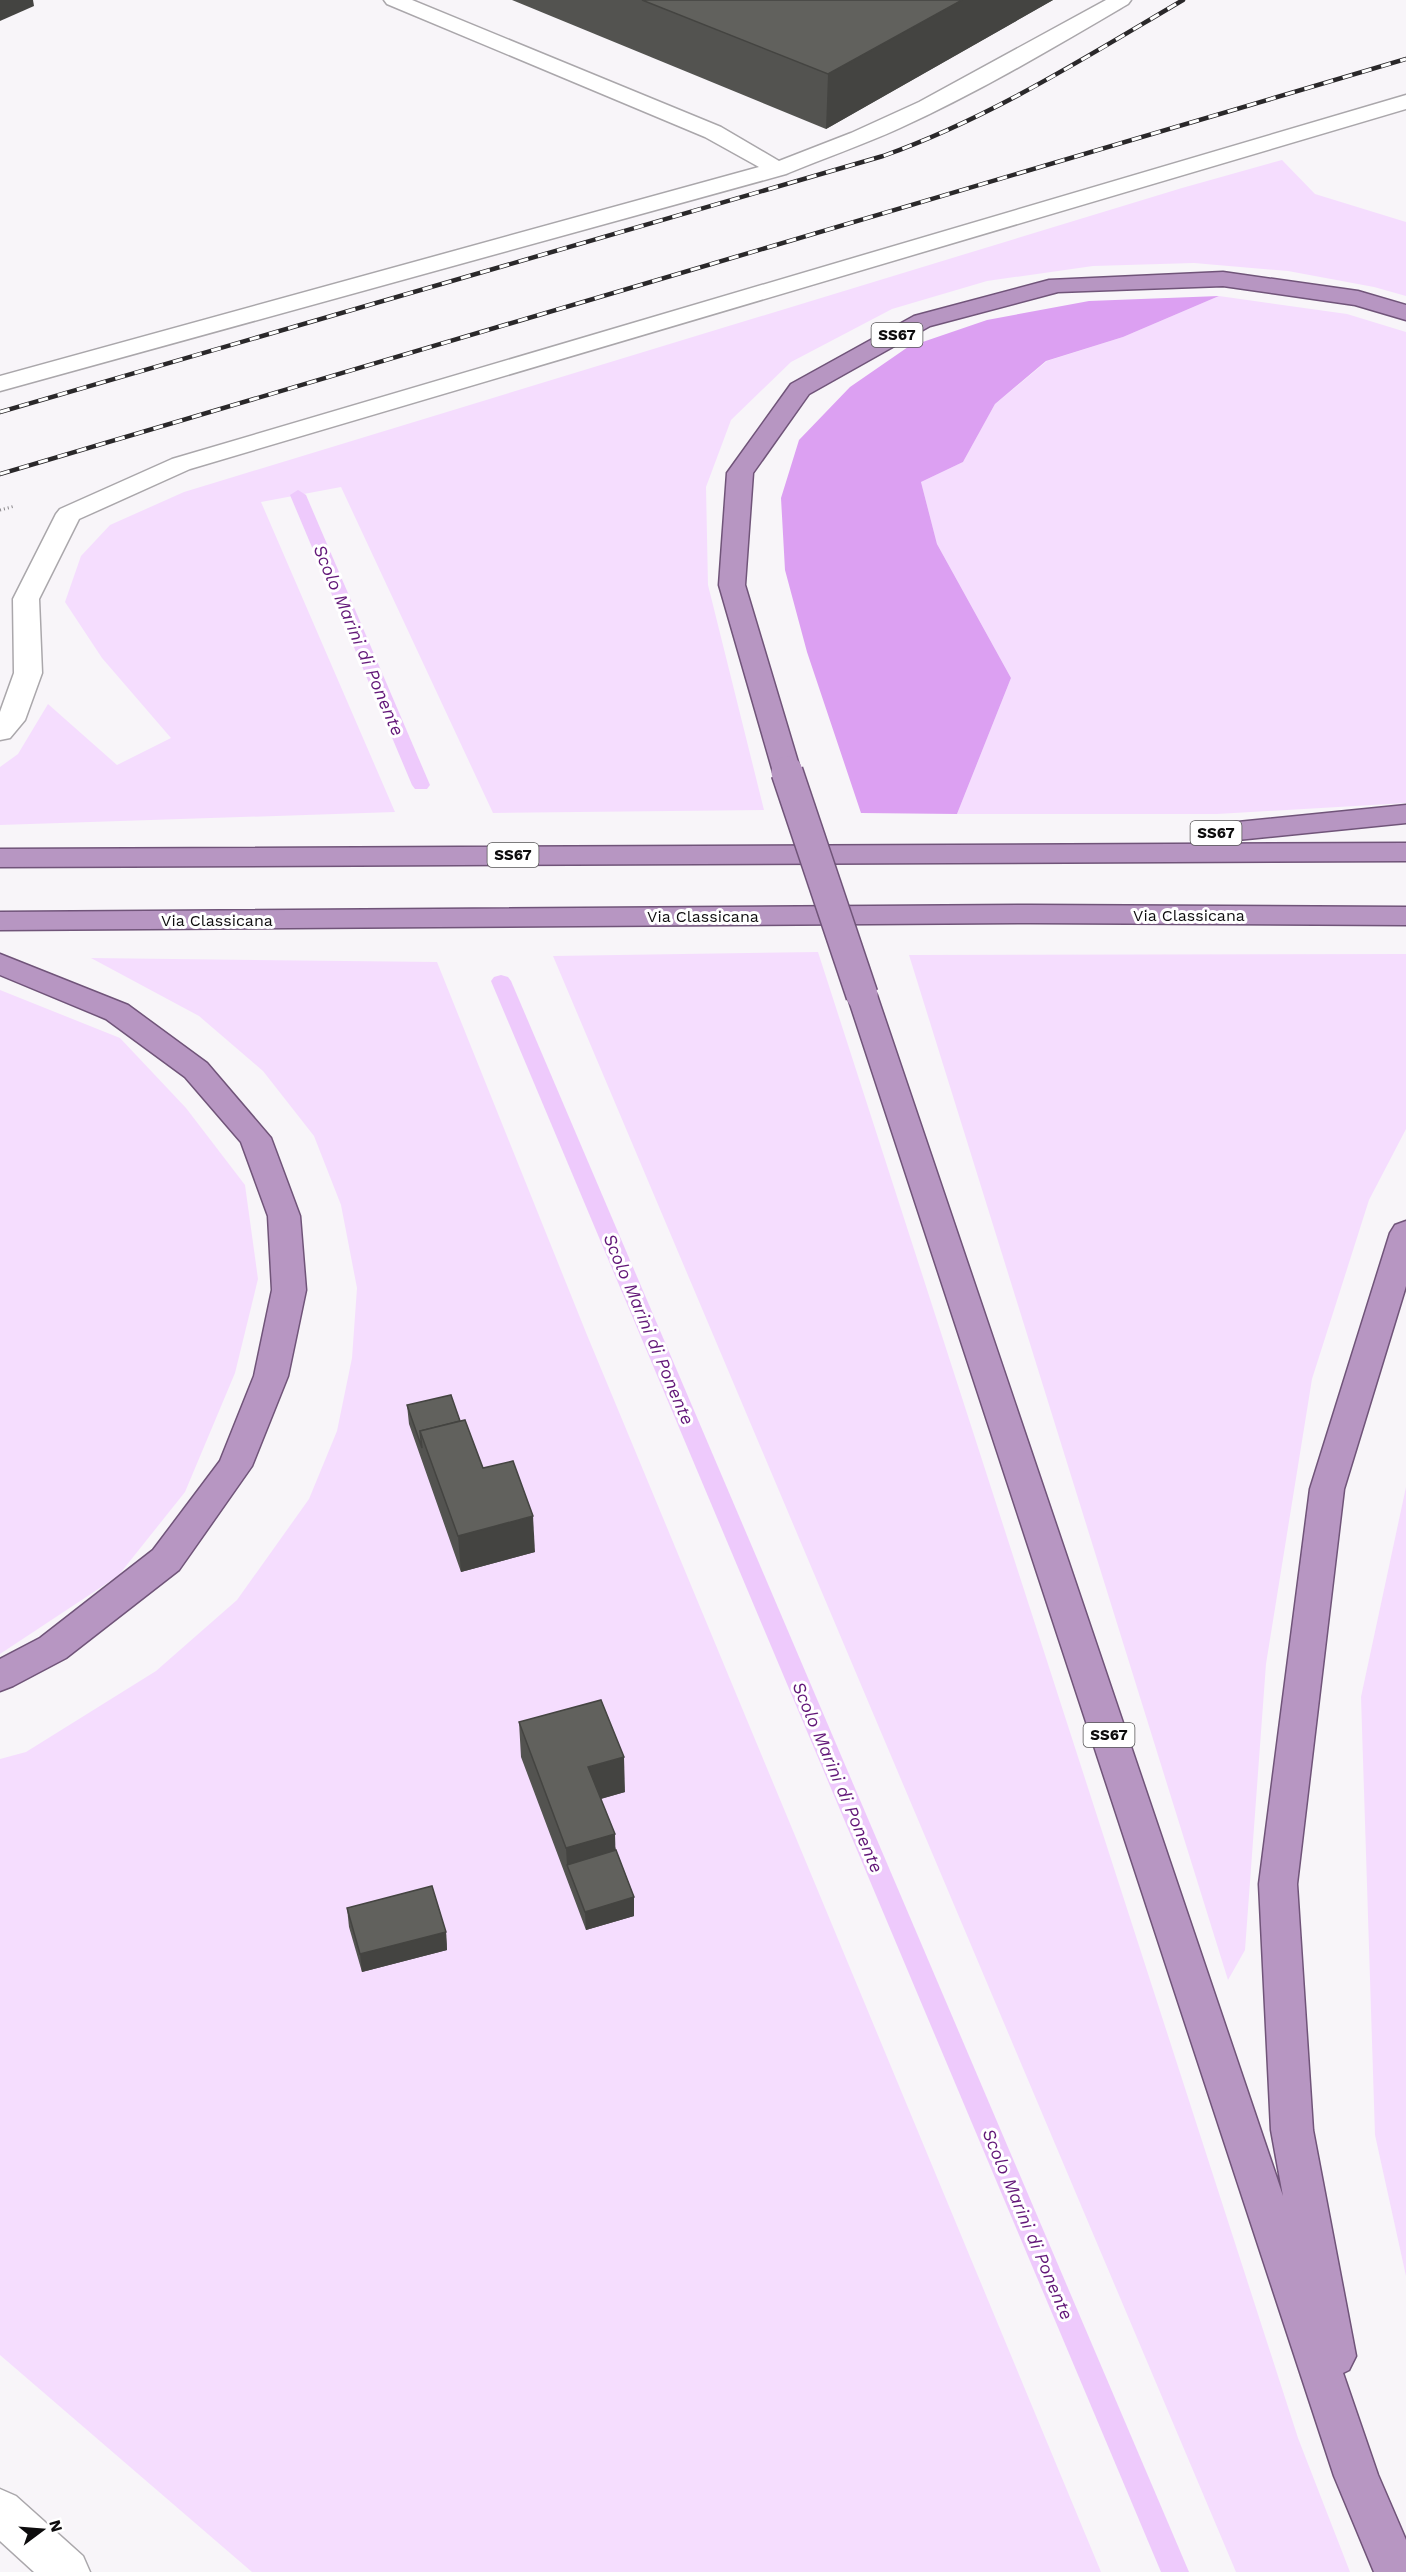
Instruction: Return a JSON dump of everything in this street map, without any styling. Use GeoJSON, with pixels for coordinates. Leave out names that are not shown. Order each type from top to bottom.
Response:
{"type":"FeatureCollection","features":[{"type":"Feature","properties":{"kind":"highway","name":"SS67"},"geometry":{"type":"LineString","coordinates":[[1397,2572],[1356,2476],[787,772],[732,585],[740,473],[800,389],[922,321],[1058,285],[1223,279],[1358,297],[1406,313]]}},
{"type":"Feature","properties":{"kind":"highway","name":"SS67"},"geometry":{"type":"LineString","coordinates":[[0,858],[1025,853],[1406,814]]}},
{"type":"Feature","properties":{"kind":"highway"},"geometry":{"type":"LineString","coordinates":[[1025,853],[1406,852]]}},
{"type":"Feature","properties":{"kind":"highway","name":"Via Classicana"},"geometry":{"type":"LineString","coordinates":[[0,921],[1031,914],[1406,916]]}},
{"type":"Feature","properties":{"kind":"highway"},"geometry":{"type":"LineString","coordinates":[[0,964],[117,1012],[196,1070],[255,1138],[284,1216],[289,1290],[270,1377],[235,1466],[166,1560],[53,1648],[0,1676]]}},
{"type":"Feature","properties":{"kind":"highway"},"geometry":{"type":"LineString","coordinates":[[1356,2476],[1292,2130],[1278,1884],[1327,1489],[1406,1233]]}},
{"type":"Feature","properties":{"kind":"main road"},"geometry":{"type":"LineString","coordinates":[[394,0],[713,132],[778,169]]}},
{"type":"Feature","properties":{"kind":"main road"},"geometry":{"type":"LineString","coordinates":[[0,384],[778,169],[859,138],[930,105],[1013,62],[1121,0]]}},
{"type":"Feature","properties":{"kind":"main road"},"geometry":{"type":"LineString","coordinates":[[0,732],[11,720],[28,673],[26,599],[69,514],[182,464],[1406,102]]}},
{"type":"Feature","properties":{"kind":"main road"},"geometry":{"type":"LineString","coordinates":[[0,2511],[67,2572]]}},
{"type":"Feature","properties":{"kind":"shaded area"},"geometry":{"type":"Polygon","coordinates":[[[1282,160],[1315,194],[1406,222],[1406,296],[1374,287],[1288,271],[1194,263],[1093,266],[987,281],[892,309],[791,362],[731,420],[706,487],[708,585],[764,810],[493,813],[341,487],[261,502],[395,812],[0,825],[0,767],[18,754],[48,704],[117,765],[171,738],[102,658],[65,602],[81,556],[110,525],[184,492],[1182,188],[1282,160]]]}},
{"type":"Feature","properties":{"kind":"shaded area"},"geometry":{"type":"Polygon","coordinates":[[[1219,296],[1347,314],[1406,332],[1406,803],[1217,814],[957,814],[1011,678],[937,544],[921,482],[963,462],[995,404],[1047,361],[1123,337],[1219,296]]]}},
{"type":"Feature","properties":{"kind":"shaded area"},"geometry":{"type":"Polygon","coordinates":[[[1219,296],[1123,337],[1046,361],[995,404],[963,462],[921,482],[937,544],[1011,678],[957,814],[861,813],[807,652],[785,570],[781,498],[799,440],[850,387],[908,347],[987,320],[1089,301],[1219,296]]]}},
{"type":"Feature","properties":{"kind":"shaded area"},"geometry":{"type":"Polygon","coordinates":[[[818,952],[1298,2438],[1350,2572],[1236,2572],[553,956],[818,952]]]}},
{"type":"Feature","properties":{"kind":"shaded area"},"geometry":{"type":"Polygon","coordinates":[[[1406,954],[1406,1129],[1369,1200],[1312,1379],[1266,1664],[1245,1950],[1228,1980],[909,955],[1406,954]]]}},
{"type":"Feature","properties":{"kind":"shaded area"},"geometry":{"type":"Polygon","coordinates":[[[91,958],[437,962],[587,1335],[1101,2572],[252,2572],[0,2355],[0,1759],[26,1752],[156,1671],[237,1600],[309,1499],[337,1431],[352,1358],[357,1288],[341,1205],[314,1136],[263,1071],[199,1016],[91,958]]]}},
{"type":"Feature","properties":{"kind":"shaded area"},"geometry":{"type":"Polygon","coordinates":[[[0,990],[120,1038],[186,1108],[245,1185],[258,1279],[235,1373],[185,1492],[118,1576],[0,1654],[0,990]]]}},
{"type":"Feature","properties":{"kind":"shaded area"},"geometry":{"type":"Polygon","coordinates":[[[1406,1487],[1406,2276],[1375,2135],[1361,1697],[1406,1487]]]}},
{"type":"Feature","properties":{"kind":"building"},"geometry":{"type":"Polygon","coordinates":[[[642,0],[962,0],[828,74],[642,0]]]}},
{"type":"Feature","properties":{"kind":"building"},"geometry":{"type":"Polygon","coordinates":[[[451,1395],[460,1421],[420,1431],[422,1448],[407,1405],[451,1395]]]}},
{"type":"Feature","properties":{"kind":"building"},"geometry":{"type":"Polygon","coordinates":[[[465,1420],[483,1468],[513,1461],[533,1516],[458,1536],[420,1431],[465,1420]]]}},
{"type":"Feature","properties":{"kind":"building"},"geometry":{"type":"Polygon","coordinates":[[[601,1700],[624,1757],[588,1767],[615,1834],[566,1848],[519,1722],[601,1700]]]}},
{"type":"Feature","properties":{"kind":"building"},"geometry":{"type":"Polygon","coordinates":[[[616,1850],[634,1897],[585,1912],[567,1865],[616,1850]]]}},
{"type":"Feature","properties":{"kind":"building"},"geometry":{"type":"Polygon","coordinates":[[[432,1886],[446,1932],[360,1954],[347,1908],[432,1886]]]}},
{"type":"Feature","properties":{"kind":"waterway","name":"Scolo Marini di Ponente"},"geometry":{"type":"LineString","coordinates":[[298,495],[421,785]]}},
{"type":"Feature","properties":{"kind":"waterway","name":"Scolo Marini di Ponente"},"geometry":{"type":"LineString","coordinates":[[501,981],[1175,2572]]}},
{"type":"Feature","properties":{"kind":"railway"},"geometry":{"type":"LineString","coordinates":[[0,412],[883,156],[923,141],[999,105],[1183,0]]}},
{"type":"Feature","properties":{"kind":"railway"},"geometry":{"type":"LineString","coordinates":[[0,474],[1406,59]]}}]}
